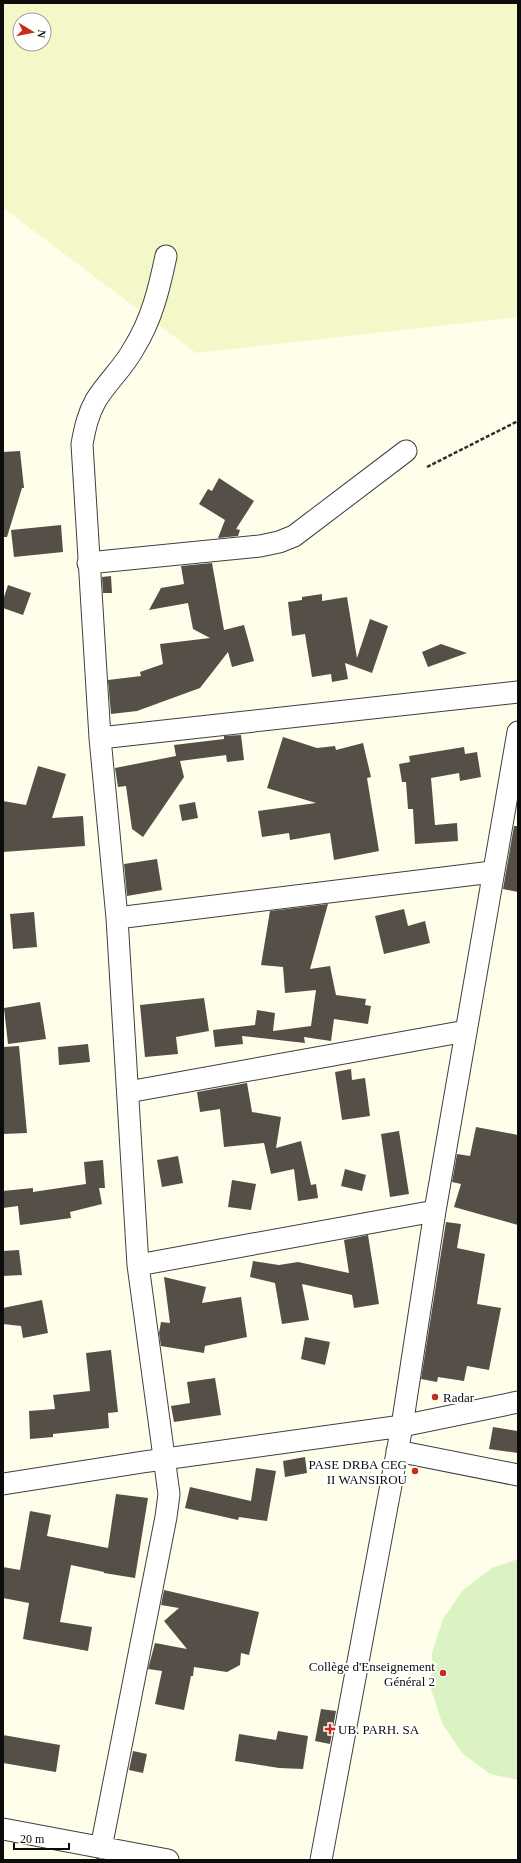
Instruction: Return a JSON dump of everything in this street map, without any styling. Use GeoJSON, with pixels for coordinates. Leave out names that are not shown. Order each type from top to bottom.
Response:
{"type":"FeatureCollection","features":[{"type":"Feature","properties":{"kind":"street"},"geometry":{"type":"LineString","coordinates":[[101,1848],[166,1517],[169,1494],[163,1460],[138,1265],[117,918],[100,738],[88,563],[82,444],[88,418],[96,401],[134,350],[148,323],[159,293],[166,256]]}},
{"type":"Feature","properties":{"kind":"street"},"geometry":{"type":"LineString","coordinates":[[88,563],[260,546],[279,542],[294,536],[406,451]]}},
{"type":"Feature","properties":{"kind":"street"},"geometry":{"type":"LineString","coordinates":[[100,738],[518,692]]}},
{"type":"Feature","properties":{"kind":"street"},"geometry":{"type":"LineString","coordinates":[[322,1860],[402,1426],[435,1211],[492,872],[518,732]]}},
{"type":"Feature","properties":{"kind":"street"},"geometry":{"type":"LineString","coordinates":[[117,918],[492,872]]}},
{"type":"Feature","properties":{"kind":"street"},"geometry":{"type":"LineString","coordinates":[[128,1092],[466,1031]]}},
{"type":"Feature","properties":{"kind":"street"},"geometry":{"type":"LineString","coordinates":[[138,1265],[435,1211]]}},
{"type":"Feature","properties":{"kind":"street"},"geometry":{"type":"LineString","coordinates":[[3,1484],[402,1426],[518,1402]]}},
{"type":"Feature","properties":{"kind":"street"},"geometry":{"type":"LineString","coordinates":[[397,1451],[518,1475]]}},
{"type":"Feature","properties":{"kind":"street"},"geometry":{"type":"LineString","coordinates":[[3,1829],[168,1860]]}},
{"type":"Feature","properties":{"kind":"path"},"geometry":{"type":"LineString","coordinates":[[427,466],[518,421]]}},
{"type":"Feature","properties":{"kind":"green space"},"geometry":{"type":"Polygon","coordinates":[[[3,3],[518,3],[518,317],[196,353],[3,208],[3,3]]]}},
{"type":"Feature","properties":{"kind":"green space"},"geometry":{"type":"Polygon","coordinates":[[[518,1559],[518,1780],[490,1774],[462,1753],[442,1723],[431,1689],[432,1653],[443,1619],[463,1590],[492,1568],[518,1559]]]}},
{"type":"Feature","properties":{"kind":"building"},"geometry":{"type":"Polygon","coordinates":[[[20,451],[24,488],[22,488],[7,537],[3,537],[3,452],[20,451]]]}},
{"type":"Feature","properties":{"kind":"building"},"geometry":{"type":"Polygon","coordinates":[[[219,478],[254,501],[236,529],[240,530],[238,536],[218,538],[225,520],[199,504],[208,489],[212,491],[219,478]]]}},
{"type":"Feature","properties":{"kind":"building"},"geometry":{"type":"Polygon","coordinates":[[[61,525],[63,552],[14,557],[11,530],[61,525]]]}},
{"type":"Feature","properties":{"kind":"building"},"geometry":{"type":"Polygon","coordinates":[[[212,563],[224,630],[244,625],[254,661],[232,667],[228,652],[200,688],[137,711],[111,714],[108,680],[141,676],[140,672],[163,664],[160,644],[210,638],[193,629],[188,603],[149,610],[161,588],[184,584],[181,566],[212,563]]]}},
{"type":"Feature","properties":{"kind":"building"},"geometry":{"type":"Polygon","coordinates":[[[111,576],[112,593],[103,593],[102,577],[111,576]]]}},
{"type":"Feature","properties":{"kind":"building"},"geometry":{"type":"Polygon","coordinates":[[[8,585],[31,593],[23,615],[3,608],[3,600],[8,585]]]}},
{"type":"Feature","properties":{"kind":"building"},"geometry":{"type":"Polygon","coordinates":[[[322,594],[322,601],[347,597],[357,658],[370,619],[388,626],[372,673],[345,663],[348,679],[332,682],[331,674],[312,677],[305,634],[292,636],[288,602],[302,600],[302,597],[322,594]]]}},
{"type":"Feature","properties":{"kind":"building"},"geometry":{"type":"Polygon","coordinates":[[[441,644],[467,653],[428,667],[422,652],[441,644]]]}},
{"type":"Feature","properties":{"kind":"building"},"geometry":{"type":"Polygon","coordinates":[[[241,735],[244,760],[227,762],[226,755],[180,761],[184,777],[143,837],[132,829],[126,786],[118,787],[115,768],[176,756],[174,745],[224,739],[224,736],[241,735]]]}},
{"type":"Feature","properties":{"kind":"building"},"geometry":{"type":"Polygon","coordinates":[[[283,737],[317,748],[335,746],[336,750],[363,743],[371,777],[367,778],[379,851],[334,860],[330,833],[290,840],[289,833],[262,837],[258,811],[316,803],[267,788],[283,737]]]}},
{"type":"Feature","properties":{"kind":"building"},"geometry":{"type":"Polygon","coordinates":[[[464,747],[465,754],[477,752],[481,777],[460,781],[459,773],[431,778],[435,825],[457,823],[458,841],[415,844],[413,809],[408,809],[406,782],[402,782],[399,764],[410,762],[409,756],[464,747]]]}},
{"type":"Feature","properties":{"kind":"building"},"geometry":{"type":"Polygon","coordinates":[[[38,766],[66,774],[52,818],[83,816],[85,846],[3,852],[3,801],[26,805],[38,766]]]}},
{"type":"Feature","properties":{"kind":"building"},"geometry":{"type":"Polygon","coordinates":[[[195,802],[198,818],[182,821],[179,805],[195,802]]]}},
{"type":"Feature","properties":{"kind":"building"},"geometry":{"type":"Polygon","coordinates":[[[514,826],[518,826],[518,892],[503,889],[514,826]]]}},
{"type":"Feature","properties":{"kind":"building"},"geometry":{"type":"Polygon","coordinates":[[[157,859],[162,890],[127,896],[124,864],[157,859]]]}},
{"type":"Feature","properties":{"kind":"building"},"geometry":{"type":"Polygon","coordinates":[[[328,904],[310,969],[330,966],[336,995],[366,999],[365,1005],[371,1006],[368,1024],[334,1019],[331,1041],[304,1037],[305,1043],[242,1036],[243,1044],[215,1047],[213,1030],[255,1025],[257,1010],[275,1013],[273,1031],[311,1026],[316,990],[285,993],[283,967],[261,965],[270,911],[328,904]]]}},
{"type":"Feature","properties":{"kind":"building"},"geometry":{"type":"Polygon","coordinates":[[[404,909],[408,926],[425,921],[430,943],[384,954],[375,916],[404,909]]]}},
{"type":"Feature","properties":{"kind":"building"},"geometry":{"type":"Polygon","coordinates":[[[34,912],[37,947],[13,949],[10,914],[34,912]]]}},
{"type":"Feature","properties":{"kind":"building"},"geometry":{"type":"Polygon","coordinates":[[[204,998],[209,1031],[176,1037],[178,1054],[145,1057],[140,1005],[204,998]]]}},
{"type":"Feature","properties":{"kind":"building"},"geometry":{"type":"Polygon","coordinates":[[[40,1002],[46,1039],[8,1044],[4,1008],[40,1002]]]}},
{"type":"Feature","properties":{"kind":"building"},"geometry":{"type":"Polygon","coordinates":[[[88,1044],[90,1062],[59,1065],[58,1047],[88,1044]]]}},
{"type":"Feature","properties":{"kind":"building"},"geometry":{"type":"Polygon","coordinates":[[[19,1046],[27,1133],[3,1134],[3,1047],[19,1046]]]}},
{"type":"Feature","properties":{"kind":"building"},"geometry":{"type":"Polygon","coordinates":[[[351,1069],[352,1080],[365,1078],[370,1116],[342,1120],[335,1072],[351,1069]]]}},
{"type":"Feature","properties":{"kind":"building"},"geometry":{"type":"Polygon","coordinates":[[[247,1083],[252,1112],[281,1117],[276,1148],[301,1141],[311,1185],[316,1184],[318,1198],[298,1201],[294,1169],[271,1174],[264,1143],[224,1147],[220,1109],[200,1112],[197,1092],[247,1083]]]}},
{"type":"Feature","properties":{"kind":"building"},"geometry":{"type":"Polygon","coordinates":[[[476,1127],[518,1135],[518,1225],[454,1207],[461,1184],[452,1182],[457,1154],[470,1156],[476,1127]]]}},
{"type":"Feature","properties":{"kind":"building"},"geometry":{"type":"Polygon","coordinates":[[[399,1131],[409,1194],[390,1197],[381,1134],[399,1131]]]}},
{"type":"Feature","properties":{"kind":"building"},"geometry":{"type":"Polygon","coordinates":[[[178,1156],[183,1183],[162,1187],[157,1160],[178,1156]]]}},
{"type":"Feature","properties":{"kind":"building"},"geometry":{"type":"Polygon","coordinates":[[[103,1160],[105,1188],[99,1188],[102,1204],[70,1212],[71,1218],[20,1225],[18,1206],[3,1208],[3,1191],[33,1188],[33,1192],[86,1184],[84,1162],[103,1160]]]}},
{"type":"Feature","properties":{"kind":"building"},"geometry":{"type":"Polygon","coordinates":[[[345,1169],[366,1175],[362,1191],[341,1186],[345,1169]]]}},
{"type":"Feature","properties":{"kind":"building"},"geometry":{"type":"Polygon","coordinates":[[[232,1180],[256,1184],[251,1210],[228,1207],[232,1180]]]}},
{"type":"Feature","properties":{"kind":"building"},"geometry":{"type":"Polygon","coordinates":[[[446,1222],[461,1224],[457,1248],[485,1254],[477,1304],[501,1308],[489,1370],[467,1366],[464,1381],[438,1377],[437,1382],[421,1379],[446,1222]]]}},
{"type":"Feature","properties":{"kind":"building"},"geometry":{"type":"Polygon","coordinates":[[[368,1235],[379,1304],[354,1308],[352,1295],[302,1284],[309,1320],[282,1324],[275,1283],[250,1277],[253,1261],[279,1265],[298,1262],[349,1273],[344,1240],[368,1235]]]}},
{"type":"Feature","properties":{"kind":"building"},"geometry":{"type":"Polygon","coordinates":[[[19,1250],[22,1275],[3,1276],[3,1251],[19,1250]]]}},
{"type":"Feature","properties":{"kind":"building"},"geometry":{"type":"Polygon","coordinates":[[[164,1277],[206,1287],[202,1303],[241,1297],[247,1337],[205,1346],[204,1353],[161,1346],[159,1333],[161,1322],[170,1323],[164,1277]]]}},
{"type":"Feature","properties":{"kind":"building"},"geometry":{"type":"Polygon","coordinates":[[[42,1300],[48,1333],[23,1338],[21,1326],[3,1324],[3,1308],[42,1300]]]}},
{"type":"Feature","properties":{"kind":"building"},"geometry":{"type":"Polygon","coordinates":[[[305,1337],[330,1342],[325,1365],[301,1359],[305,1337]]]}},
{"type":"Feature","properties":{"kind":"building"},"geometry":{"type":"Polygon","coordinates":[[[111,1350],[118,1412],[108,1413],[109,1428],[53,1434],[53,1437],[30,1439],[29,1411],[55,1409],[53,1395],[90,1391],[86,1353],[111,1350]]]}},
{"type":"Feature","properties":{"kind":"building"},"geometry":{"type":"Polygon","coordinates":[[[215,1378],[221,1415],[174,1422],[171,1406],[190,1403],[187,1382],[215,1378]]]}},
{"type":"Feature","properties":{"kind":"building"},"geometry":{"type":"Polygon","coordinates":[[[493,1427],[518,1431],[518,1453],[489,1449],[493,1427]]]}},
{"type":"Feature","properties":{"kind":"building"},"geometry":{"type":"Polygon","coordinates":[[[305,1457],[307,1473],[285,1477],[283,1461],[305,1457]]]}},
{"type":"Feature","properties":{"kind":"building"},"geometry":{"type":"Polygon","coordinates":[[[256,1468],[276,1471],[267,1521],[239,1517],[238,1520],[185,1508],[190,1487],[251,1501],[256,1468]]]}},
{"type":"Feature","properties":{"kind":"building"},"geometry":{"type":"Polygon","coordinates":[[[116,1494],[148,1498],[135,1578],[104,1573],[71,1565],[60,1622],[92,1627],[88,1651],[23,1639],[29,1603],[3,1598],[3,1567],[20,1570],[30,1511],[51,1515],[47,1536],[108,1548],[116,1494]]]}},
{"type":"Feature","properties":{"kind":"building"},"geometry":{"type":"Polygon","coordinates":[[[164,1590],[259,1612],[249,1655],[241,1653],[240,1665],[227,1672],[194,1667],[184,1710],[155,1704],[162,1671],[148,1669],[155,1643],[187,1649],[164,1621],[179,1608],[161,1605],[164,1590]]]}},
{"type":"Feature","properties":{"kind":"building"},"geometry":{"type":"Polygon","coordinates":[[[321,1709],[336,1711],[330,1744],[315,1741],[321,1709]]]}},
{"type":"Feature","properties":{"kind":"building"},"geometry":{"type":"Polygon","coordinates":[[[278,1731],[308,1736],[303,1769],[279,1768],[235,1761],[239,1734],[276,1740],[278,1731]]]}},
{"type":"Feature","properties":{"kind":"building"},"geometry":{"type":"Polygon","coordinates":[[[3,1735],[60,1745],[56,1772],[3,1763],[3,1735]]]}},
{"type":"Feature","properties":{"kind":"building"},"geometry":{"type":"Polygon","coordinates":[[[133,1751],[147,1754],[143,1773],[129,1770],[133,1751]]]}},
{"type":"Feature","properties":{"kind":"place","name":"Radar"},"geometry":{"type":"Point","coordinates":[435,1397]}},
{"type":"Feature","properties":{"kind":"place","name":"PASE DRBA CEG II WANSIROU"},"geometry":{"type":"Point","coordinates":[415,1471]}},
{"type":"Feature","properties":{"kind":"place","name":"Collège d'Enseignement Général 2"},"geometry":{"type":"Point","coordinates":[443,1673]}},
{"type":"Feature","properties":{"kind":"place","name":"UB. PARH. SA"},"geometry":{"type":"Point","coordinates":[330,1729]}}]}
